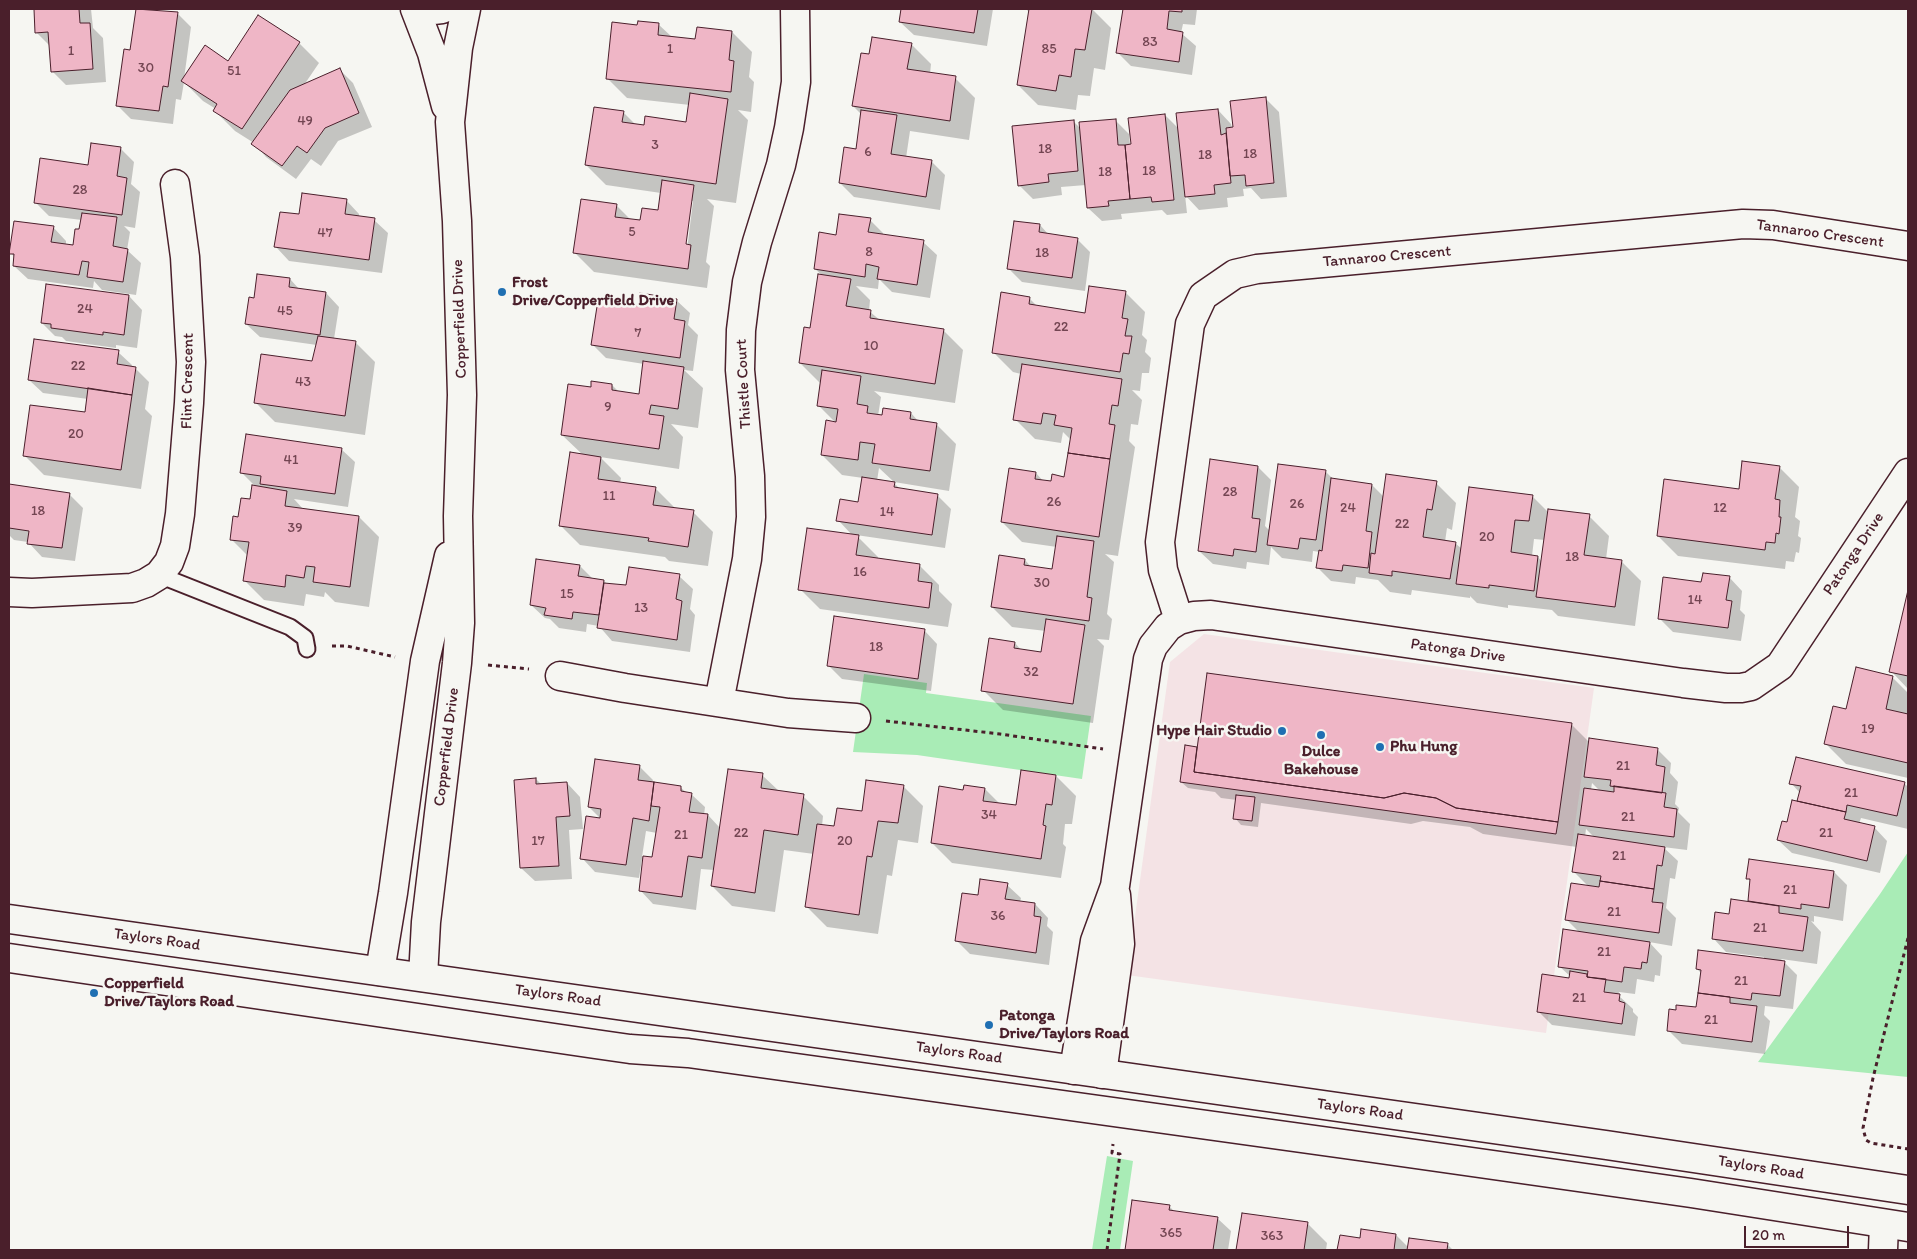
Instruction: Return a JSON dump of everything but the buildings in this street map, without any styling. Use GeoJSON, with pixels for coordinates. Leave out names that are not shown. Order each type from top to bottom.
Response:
{"type":"FeatureCollection","features":[{"type":"Feature","properties":{"kind":"street","name":"Copperfield Drive"},"geometry":{"type":"LineString","coordinates":[[415,9],[432,53],[450,122]]}},
{"type":"Feature","properties":{"kind":"street"},"geometry":{"type":"LineString","coordinates":[[426,9],[442,9]]}},
{"type":"Feature","properties":{"kind":"street","name":"Copperfield Drive"},"geometry":{"type":"LineString","coordinates":[[423,977],[426,922],[458,655],[460,623],[458,516],[462,395],[457,221],[450,122],[458,48],[466,9]]}},
{"type":"Feature","properties":{"kind":"street","name":"Thistle Court"},"geometry":{"type":"LineString","coordinates":[[719,702],[747,559],[751,517],[750,476],[740,370],[741,330],[747,282],[781,165],[789,128],[796,82],[795,9]]}},
{"type":"Feature","properties":{"kind":"street","name":"Flint Crescent"},"geometry":{"type":"LineString","coordinates":[[159,575],[169,562],[175,546],[180,514],[190,395],[191,362],[185,257],[175,184]]}},
{"type":"Feature","properties":{"kind":"street","name":"Tannaroo Crescent"},"geometry":{"type":"LineString","coordinates":[[1179,620],[1163,570],[1160,542],[1190,324],[1203,296],[1235,274],[1267,268],[1743,224],[1772,225],[1908,246]]}},
{"type":"Feature","properties":{"kind":"street","name":"Patonga Drive"},"geometry":{"type":"LineString","coordinates":[[1080,1108],[1074,1070],[1095,941],[1115,886],[1150,653],[1158,638],[1168,627],[1179,620],[1211,614],[1673,681],[1726,688],[1751,686],[1780,666],[1908,473]]}},
{"type":"Feature","properties":{"kind":"street","name":"Copperfield Drive"},"geometry":{"type":"LineString","coordinates":[[380,971],[393,893],[425,661],[458,516]]}},
{"type":"Feature","properties":{"kind":"street"},"geometry":{"type":"LineString","coordinates":[[9,592],[32,593],[132,588],[146,583],[159,575]]}},
{"type":"Feature","properties":{"kind":"street"},"geometry":{"type":"LineString","coordinates":[[560,676],[788,713],[856,718]]}},
{"type":"Feature","properties":{"kind":"street","name":"Patonga Drive"},"geometry":{"type":"LineString","coordinates":[[1102,1074],[1120,944],[1115,886]]}},
{"type":"Feature","properties":{"kind":"street","name":"Taylors Road"},"geometry":{"type":"LineString","coordinates":[[9,919],[1686,1156],[1907,1194]]}},
{"type":"Feature","properties":{"kind":"street"},"geometry":{"type":"LineString","coordinates":[[9,958],[616,1047],[688,1053],[1691,1193],[1892,1234],[1907,1194]]}},
{"type":"Feature","properties":{"kind":"street"},"geometry":{"type":"LineString","coordinates":[[380,971],[394,1015]]}},
{"type":"Feature","properties":{"kind":"street"},"geometry":{"type":"LineString","coordinates":[[394,1015],[423,977]]}},
{"type":"Feature","properties":{"kind":"street"},"geometry":{"type":"LineString","coordinates":[[1080,1108],[1102,1074]]}},
{"type":"Feature","properties":{"kind":"street"},"geometry":{"type":"LineString","coordinates":[[1364,1111],[1373,1148]]}},
{"type":"Feature","properties":{"kind":"street"},"geometry":{"type":"LineString","coordinates":[[1373,1148],[1391,1115]]}},
{"type":"Feature","properties":{"kind":"lane"},"geometry":{"type":"LineString","coordinates":[[159,575],[290,627],[305,638],[307,649]]}},
{"type":"Feature","properties":{"kind":"path"},"geometry":{"type":"LineString","coordinates":[[856,718],[1000,734],[1134,754]]}},
{"type":"Feature","properties":{"kind":"path"},"geometry":{"type":"LineString","coordinates":[[1908,938],[1873,1078],[1863,1128],[1864,1135],[1871,1143],[1908,1149]]}},
{"type":"Feature","properties":{"kind":"path"},"geometry":{"type":"LineString","coordinates":[[1107,1250],[1120,1154],[1112,1153],[1117,1113]]}},
{"type":"Feature","properties":{"kind":"shaded area"},"geometry":{"type":"Polygon","coordinates":[[[1204,634],[1594,688],[1546,1033],[1127,975],[1170,662],[1204,634]]]}},
{"type":"Feature","properties":{"kind":"green space"},"geometry":{"type":"Polygon","coordinates":[[[864,674],[927,683],[926,693],[1091,716],[1082,779],[917,755],[853,752],[864,674]]]}},
{"type":"Feature","properties":{"kind":"green space"},"geometry":{"type":"Polygon","coordinates":[[[1908,852],[1908,1077],[1758,1062],[1880,894],[1908,852]]]}},
{"type":"Feature","properties":{"kind":"green space"},"geometry":{"type":"Polygon","coordinates":[[[1107,1156],[1133,1161],[1120,1250],[1092,1250],[1107,1156]]]}},
{"type":"Feature","properties":{"kind":"place","name":"Frost Drive/Copperfield Drive"},"geometry":{"type":"Point","coordinates":[502,292]}},
{"type":"Feature","properties":{"kind":"place","name":"Hype Hair Studio"},"geometry":{"type":"Point","coordinates":[1282,731]}},
{"type":"Feature","properties":{"kind":"place","name":"Dulce Bakehouse"},"geometry":{"type":"Point","coordinates":[1321,735]}},
{"type":"Feature","properties":{"kind":"place","name":"Phu Hung"},"geometry":{"type":"Point","coordinates":[1380,747]}},
{"type":"Feature","properties":{"kind":"place","name":"Copperfield Drive/Taylors Road"},"geometry":{"type":"Point","coordinates":[94,993]}},
{"type":"Feature","properties":{"kind":"place","name":"Patonga Drive/Taylors Road"},"geometry":{"type":"Point","coordinates":[989,1025]}}]}
